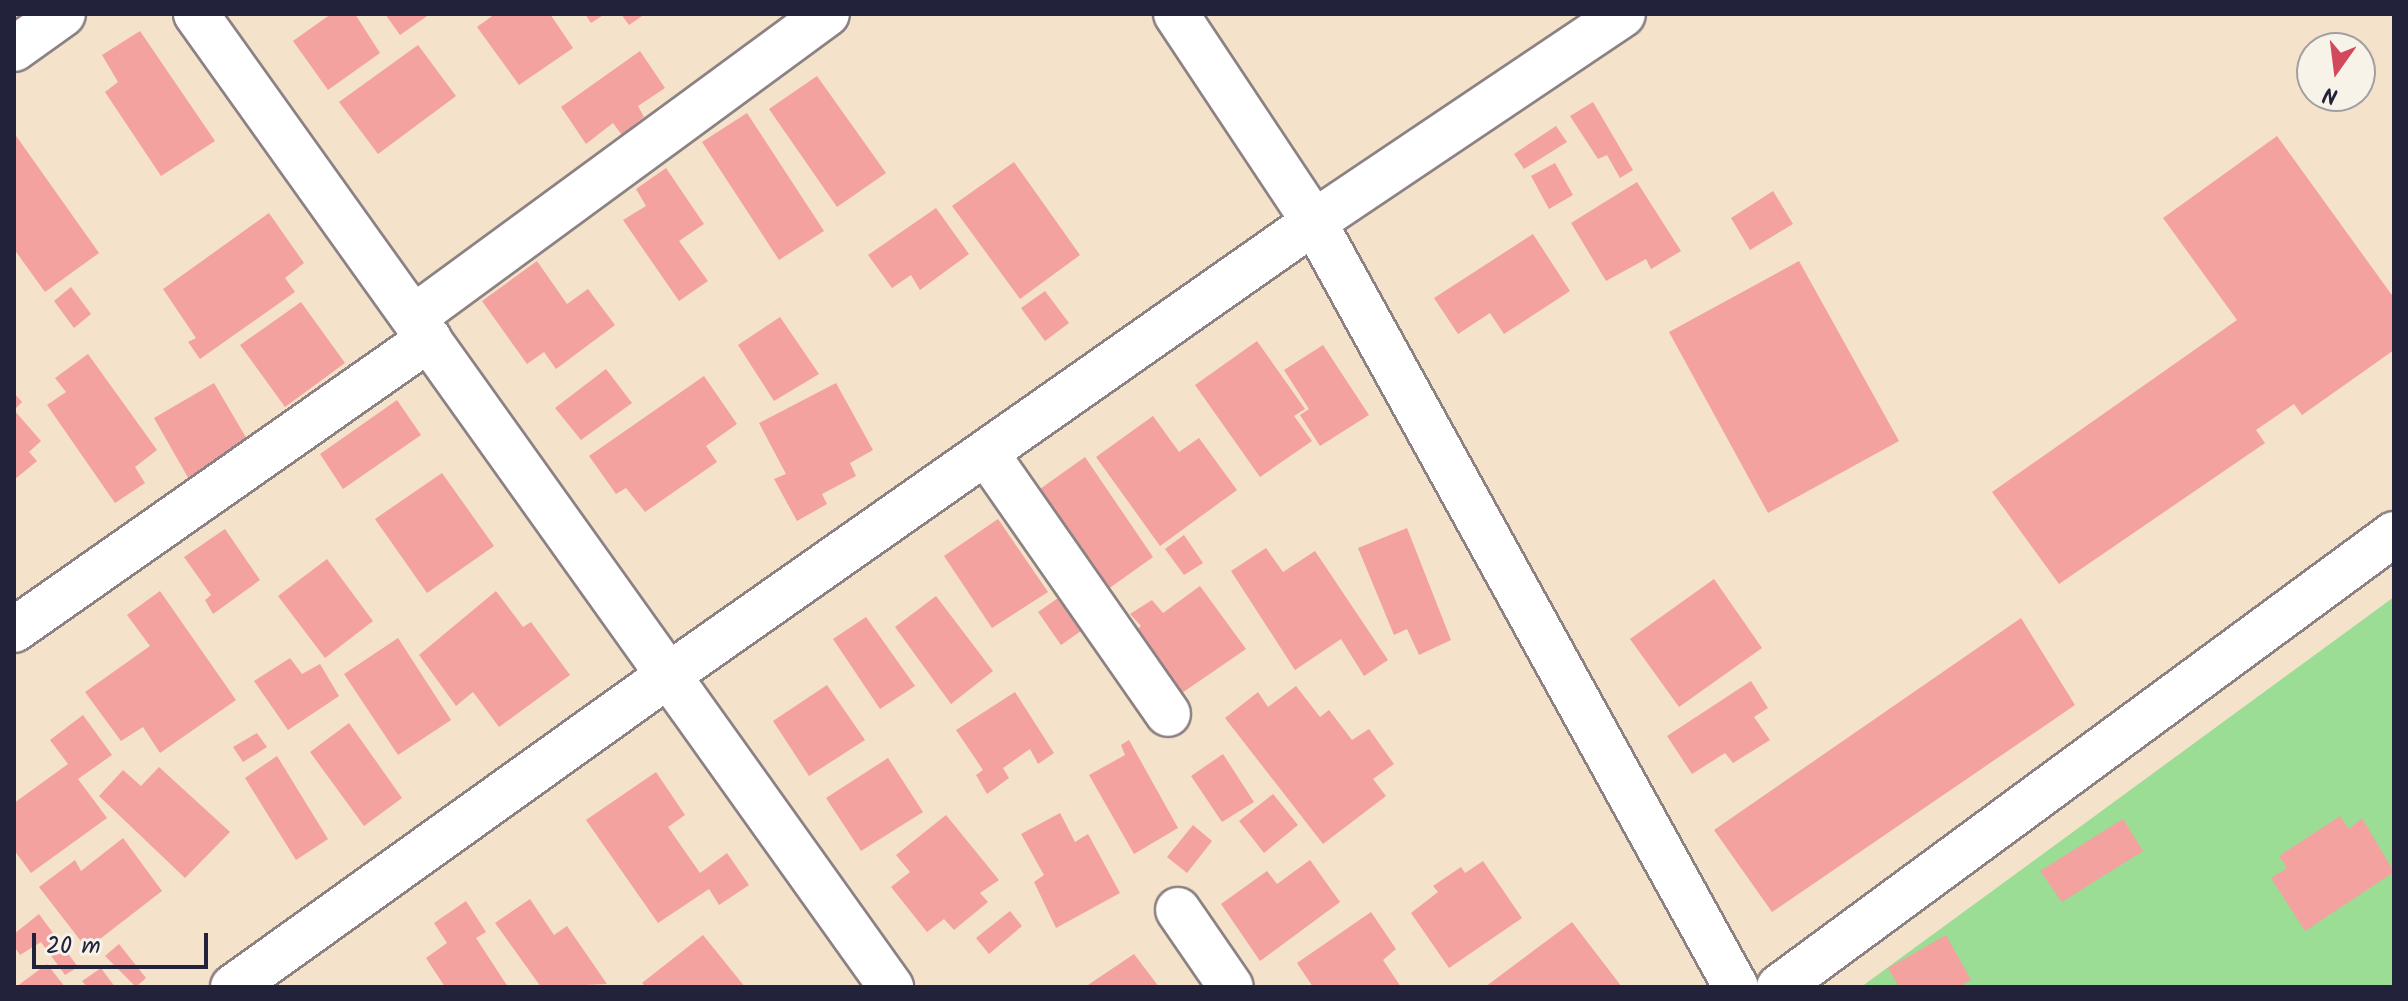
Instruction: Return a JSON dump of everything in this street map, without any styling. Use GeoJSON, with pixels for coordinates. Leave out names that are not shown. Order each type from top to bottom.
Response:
{"type":"FeatureCollection","features":[{"type":"Feature","properties":{"kind":"street"},"geometry":{"type":"LineString","coordinates":[[14,49],[63,14]]}},
{"type":"Feature","properties":{"kind":"street"},"geometry":{"type":"LineString","coordinates":[[196,14],[891,987]]}},
{"type":"Feature","properties":{"kind":"street"},"geometry":{"type":"LineString","coordinates":[[14,630],[422,328],[827,14]]}},
{"type":"Feature","properties":{"kind":"street"},"geometry":{"type":"LineString","coordinates":[[1176,14],[1314,222],[1736,987]]}},
{"type":"Feature","properties":{"kind":"street"},"geometry":{"type":"LineString","coordinates":[[233,987],[670,674],[1314,222],[1623,14]]}},
{"type":"Feature","properties":{"kind":"street"},"geometry":{"type":"LineString","coordinates":[[986,453],[1168,714]]}},
{"type":"Feature","properties":{"kind":"street"},"geometry":{"type":"LineString","coordinates":[[1779,987],[2394,534]]}},
{"type":"Feature","properties":{"kind":"street"},"geometry":{"type":"LineString","coordinates":[[1178,910],[1231,987]]}},
{"type":"Feature","properties":{"kind":"green space"},"geometry":{"type":"Polygon","coordinates":[[[2394,597],[2394,987],[1861,987],[2394,597]]]}},
{"type":"Feature","properties":{"kind":"building"},"geometry":{"type":"Polygon","coordinates":[[[331,14],[355,14],[380,53],[328,90],[293,41],[331,14]]]}},
{"type":"Feature","properties":{"kind":"building"},"geometry":{"type":"Polygon","coordinates":[[[385,14],[430,14],[400,35],[385,14]]]}},
{"type":"Feature","properties":{"kind":"building"},"geometry":{"type":"Polygon","coordinates":[[[495,14],[550,14],[573,48],[519,85],[477,27],[495,14]]]}},
{"type":"Feature","properties":{"kind":"building"},"geometry":{"type":"Polygon","coordinates":[[[585,14],[605,14],[591,23],[585,14]]]}},
{"type":"Feature","properties":{"kind":"building"},"geometry":{"type":"Polygon","coordinates":[[[621,14],[645,14],[629,25],[621,14]]]}},
{"type":"Feature","properties":{"kind":"building"},"geometry":{"type":"Polygon","coordinates":[[[140,31],[215,141],[161,176],[105,92],[118,82],[102,55],[140,31]]]}},
{"type":"Feature","properties":{"kind":"building"},"geometry":{"type":"Polygon","coordinates":[[[418,45],[456,96],[378,154],[339,102],[418,45]]]}},
{"type":"Feature","properties":{"kind":"building"},"geometry":{"type":"Polygon","coordinates":[[[640,51],[665,88],[638,106],[644,117],[622,135],[613,123],[586,144],[561,107],[640,51]]]}},
{"type":"Feature","properties":{"kind":"building"},"geometry":{"type":"Polygon","coordinates":[[[817,76],[886,173],[837,207],[769,109],[817,76]]]}},
{"type":"Feature","properties":{"kind":"building"},"geometry":{"type":"Polygon","coordinates":[[[1593,102],[1633,170],[1620,178],[1607,155],[1598,159],[1570,116],[1593,102]]]}},
{"type":"Feature","properties":{"kind":"building"},"geometry":{"type":"Polygon","coordinates":[[[747,113],[824,231],[779,260],[702,142],[747,113]]]}},
{"type":"Feature","properties":{"kind":"building"},"geometry":{"type":"Polygon","coordinates":[[[1556,126],[1567,142],[1524,169],[1514,154],[1556,126]]]}},
{"type":"Feature","properties":{"kind":"building"},"geometry":{"type":"Polygon","coordinates":[[[14,133],[99,253],[45,292],[14,249],[14,133]]]}},
{"type":"Feature","properties":{"kind":"building"},"geometry":{"type":"Polygon","coordinates":[[[2277,136],[2394,298],[2394,350],[2302,415],[2294,404],[2256,430],[2265,443],[2059,584],[1992,492],[2237,320],[2163,218],[2277,136]]]}},
{"type":"Feature","properties":{"kind":"building"},"geometry":{"type":"Polygon","coordinates":[[[1014,162],[1080,255],[1020,299],[952,206],[1014,162]]]}},
{"type":"Feature","properties":{"kind":"building"},"geometry":{"type":"Polygon","coordinates":[[[1555,163],[1573,195],[1549,209],[1531,176],[1555,163]]]}},
{"type":"Feature","properties":{"kind":"building"},"geometry":{"type":"Polygon","coordinates":[[[666,168],[704,224],[679,241],[708,281],[679,301],[623,220],[646,206],[636,189],[666,168]]]}},
{"type":"Feature","properties":{"kind":"building"},"geometry":{"type":"Polygon","coordinates":[[[1637,182],[1681,251],[1651,269],[1646,259],[1606,281],[1571,223],[1637,182]]]}},
{"type":"Feature","properties":{"kind":"building"},"geometry":{"type":"Polygon","coordinates":[[[1773,191],[1793,224],[1750,250],[1731,218],[1773,191]]]}},
{"type":"Feature","properties":{"kind":"building"},"geometry":{"type":"Polygon","coordinates":[[[936,208],[969,254],[920,290],[911,275],[892,288],[868,255],[936,208]]]}},
{"type":"Feature","properties":{"kind":"building"},"geometry":{"type":"Polygon","coordinates":[[[269,213],[304,263],[285,278],[295,292],[200,359],[188,342],[196,338],[163,289],[269,213]]]}},
{"type":"Feature","properties":{"kind":"building"},"geometry":{"type":"Polygon","coordinates":[[[1533,234],[1570,291],[1504,334],[1490,313],[1458,334],[1434,298],[1533,234]]]}},
{"type":"Feature","properties":{"kind":"building"},"geometry":{"type":"Polygon","coordinates":[[[537,261],[567,304],[588,289],[615,325],[556,369],[544,352],[527,364],[482,301],[537,261]]]}},
{"type":"Feature","properties":{"kind":"building"},"geometry":{"type":"Polygon","coordinates":[[[1799,261],[1899,441],[1768,513],[1669,332],[1799,261]]]}},
{"type":"Feature","properties":{"kind":"building"},"geometry":{"type":"Polygon","coordinates":[[[71,287],[91,314],[74,328],[54,301],[71,287]]]}},
{"type":"Feature","properties":{"kind":"building"},"geometry":{"type":"Polygon","coordinates":[[[1045,291],[1069,323],[1045,341],[1021,308],[1045,291]]]}},
{"type":"Feature","properties":{"kind":"building"},"geometry":{"type":"Polygon","coordinates":[[[301,302],[345,363],[285,407],[240,345],[301,302]]]}},
{"type":"Feature","properties":{"kind":"building"},"geometry":{"type":"Polygon","coordinates":[[[780,317],[819,374],[774,401],[738,345],[780,317]]]}},
{"type":"Feature","properties":{"kind":"building"},"geometry":{"type":"Polygon","coordinates":[[[1257,341],[1305,409],[1294,416],[1312,441],[1260,477],[1195,385],[1257,341]]]}},
{"type":"Feature","properties":{"kind":"building"},"geometry":{"type":"Polygon","coordinates":[[[1323,345],[1369,415],[1320,446],[1300,415],[1309,409],[1284,370],[1323,345]]]}},
{"type":"Feature","properties":{"kind":"building"},"geometry":{"type":"Polygon","coordinates":[[[88,354],[157,450],[135,467],[145,483],[115,503],[47,405],[66,392],[55,378],[88,354]]]}},
{"type":"Feature","properties":{"kind":"building"},"geometry":{"type":"Polygon","coordinates":[[[606,369],[632,403],[581,440],[555,408],[606,369]]]}},
{"type":"Feature","properties":{"kind":"building"},"geometry":{"type":"Polygon","coordinates":[[[704,376],[737,424],[706,446],[717,462],[645,512],[626,488],[616,494],[589,456],[704,376]]]}},
{"type":"Feature","properties":{"kind":"building"},"geometry":{"type":"Polygon","coordinates":[[[214,383],[251,446],[190,481],[154,418],[214,383]]]}},
{"type":"Feature","properties":{"kind":"building"},"geometry":{"type":"Polygon","coordinates":[[[836,383],[873,450],[850,463],[856,476],[822,494],[827,504],[797,521],[774,479],[786,474],[759,423],[836,383]]]}},
{"type":"Feature","properties":{"kind":"building"},"geometry":{"type":"Polygon","coordinates":[[[14,393],[22,402],[14,410],[14,393]]]}},
{"type":"Feature","properties":{"kind":"building"},"geometry":{"type":"Polygon","coordinates":[[[397,400],[421,435],[343,489],[320,454],[397,400]]]}},
{"type":"Feature","properties":{"kind":"building"},"geometry":{"type":"Polygon","coordinates":[[[14,410],[41,441],[29,452],[37,461],[14,480],[14,410]]]}},
{"type":"Feature","properties":{"kind":"building"},"geometry":{"type":"Polygon","coordinates":[[[1153,416],[1179,452],[1199,438],[1237,490],[1160,546],[1096,457],[1153,416]]]}},
{"type":"Feature","properties":{"kind":"building"},"geometry":{"type":"Polygon","coordinates":[[[1085,457],[1153,557],[1104,592],[1033,494],[1085,457]]]}},
{"type":"Feature","properties":{"kind":"building"},"geometry":{"type":"Polygon","coordinates":[[[442,473],[494,546],[427,593],[375,519],[442,473]]]}},
{"type":"Feature","properties":{"kind":"building"},"geometry":{"type":"Polygon","coordinates":[[[998,519],[1048,592],[992,628],[944,556],[998,519]]]}},
{"type":"Feature","properties":{"kind":"building"},"geometry":{"type":"Polygon","coordinates":[[[1407,528],[1451,640],[1419,655],[1407,629],[1394,635],[1358,548],[1407,528]]]}},
{"type":"Feature","properties":{"kind":"building"},"geometry":{"type":"Polygon","coordinates":[[[225,529],[260,580],[213,614],[205,600],[211,595],[184,557],[225,529]]]}},
{"type":"Feature","properties":{"kind":"building"},"geometry":{"type":"Polygon","coordinates":[[[1184,535],[1203,563],[1184,575],[1165,549],[1184,535]]]}},
{"type":"Feature","properties":{"kind":"building"},"geometry":{"type":"Polygon","coordinates":[[[1266,548],[1283,572],[1315,551],[1388,660],[1364,676],[1341,639],[1295,670],[1231,571],[1266,548]]]}},
{"type":"Feature","properties":{"kind":"building"},"geometry":{"type":"Polygon","coordinates":[[[327,559],[373,621],[325,658],[278,596],[327,559]]]}},
{"type":"Feature","properties":{"kind":"building"},"geometry":{"type":"Polygon","coordinates":[[[1714,579],[1762,648],[1679,707],[1630,639],[1714,579]]]}},
{"type":"Feature","properties":{"kind":"building"},"geometry":{"type":"Polygon","coordinates":[[[1200,586],[1246,649],[1179,695],[1132,633],[1141,626],[1130,614],[1152,600],[1163,613],[1200,586]]]}},
{"type":"Feature","properties":{"kind":"building"},"geometry":{"type":"Polygon","coordinates":[[[160,591],[236,700],[160,753],[143,727],[121,741],[85,692],[150,646],[127,615],[160,591]]]}},
{"type":"Feature","properties":{"kind":"building"},"geometry":{"type":"Polygon","coordinates":[[[496,591],[523,627],[531,622],[570,675],[499,727],[473,692],[456,706],[419,655],[496,591]]]}},
{"type":"Feature","properties":{"kind":"building"},"geometry":{"type":"Polygon","coordinates":[[[936,596],[993,671],[951,704],[895,627],[936,596]]]}},
{"type":"Feature","properties":{"kind":"building"},"geometry":{"type":"Polygon","coordinates":[[[1058,598],[1081,631],[1061,645],[1038,612],[1058,598]]]}},
{"type":"Feature","properties":{"kind":"building"},"geometry":{"type":"Polygon","coordinates":[[[866,617],[915,686],[880,709],[833,639],[866,617]]]}},
{"type":"Feature","properties":{"kind":"building"},"geometry":{"type":"Polygon","coordinates":[[[2021,618],[2075,705],[1772,912],[1714,830],[2021,618]]]}},
{"type":"Feature","properties":{"kind":"building"},"geometry":{"type":"Polygon","coordinates":[[[398,638],[451,720],[398,755],[344,674],[398,638]]]}},
{"type":"Feature","properties":{"kind":"building"},"geometry":{"type":"Polygon","coordinates":[[[290,658],[302,674],[320,664],[339,696],[288,730],[254,681],[290,658]]]}},
{"type":"Feature","properties":{"kind":"building"},"geometry":{"type":"Polygon","coordinates":[[[1751,681],[1768,708],[1754,717],[1770,740],[1733,763],[1725,753],[1692,774],[1667,736],[1751,681]]]}},
{"type":"Feature","properties":{"kind":"building"},"geometry":{"type":"Polygon","coordinates":[[[827,685],[865,740],[809,776],[773,721],[827,685]]]}},
{"type":"Feature","properties":{"kind":"building"},"geometry":{"type":"Polygon","coordinates":[[[1296,686],[1320,717],[1329,710],[1352,740],[1369,729],[1394,764],[1373,779],[1386,796],[1323,844],[1225,718],[1258,692],[1268,707],[1296,686]]]}},
{"type":"Feature","properties":{"kind":"building"},"geometry":{"type":"Polygon","coordinates":[[[1015,692],[1054,753],[1038,764],[1030,749],[1003,768],[1009,778],[987,794],[976,775],[983,770],[956,730],[1015,692]]]}},
{"type":"Feature","properties":{"kind":"building"},"geometry":{"type":"Polygon","coordinates":[[[83,715],[112,755],[78,779],[107,818],[31,873],[14,850],[14,803],[68,764],[50,740],[83,715]]]}},
{"type":"Feature","properties":{"kind":"building"},"geometry":{"type":"Polygon","coordinates":[[[349,723],[402,798],[364,826],[310,752],[349,723]]]}},
{"type":"Feature","properties":{"kind":"building"},"geometry":{"type":"Polygon","coordinates":[[[257,733],[267,747],[243,762],[233,747],[257,733]]]}},
{"type":"Feature","properties":{"kind":"building"},"geometry":{"type":"Polygon","coordinates":[[[1129,740],[1178,828],[1134,854],[1089,775],[1125,755],[1121,745],[1129,740]]]}},
{"type":"Feature","properties":{"kind":"building"},"geometry":{"type":"Polygon","coordinates":[[[1223,754],[1254,802],[1222,822],[1191,776],[1223,754]]]}},
{"type":"Feature","properties":{"kind":"building"},"geometry":{"type":"Polygon","coordinates":[[[277,756],[328,839],[296,860],[245,778],[277,756]]]}},
{"type":"Feature","properties":{"kind":"building"},"geometry":{"type":"Polygon","coordinates":[[[888,758],[923,812],[861,851],[826,798],[888,758]]]}},
{"type":"Feature","properties":{"kind":"building"},"geometry":{"type":"Polygon","coordinates":[[[159,767],[230,832],[185,878],[99,796],[123,770],[141,786],[159,767]]]}},
{"type":"Feature","properties":{"kind":"building"},"geometry":{"type":"Polygon","coordinates":[[[656,772],[685,815],[668,827],[700,873],[727,853],[749,885],[719,905],[709,889],[658,923],[586,820],[656,772]]]}},
{"type":"Feature","properties":{"kind":"building"},"geometry":{"type":"Polygon","coordinates":[[[1273,794],[1298,825],[1264,853],[1239,821],[1273,794]]]}},
{"type":"Feature","properties":{"kind":"building"},"geometry":{"type":"Polygon","coordinates":[[[1060,813],[1075,842],[1088,834],[1120,893],[1056,928],[1034,882],[1044,875],[1021,834],[1060,813]]]}},
{"type":"Feature","properties":{"kind":"building"},"geometry":{"type":"Polygon","coordinates":[[[946,815],[999,880],[980,893],[988,902],[954,930],[944,919],[927,932],[891,887],[910,872],[896,855],[946,815]]]}},
{"type":"Feature","properties":{"kind":"building"},"geometry":{"type":"Polygon","coordinates":[[[2340,816],[2349,829],[2362,818],[2394,872],[2305,931],[2271,878],[2287,868],[2279,856],[2340,816]]]}},
{"type":"Feature","properties":{"kind":"building"},"geometry":{"type":"Polygon","coordinates":[[[2123,819],[2143,851],[2062,902],[2040,871],[2123,819]]]}},
{"type":"Feature","properties":{"kind":"building"},"geometry":{"type":"Polygon","coordinates":[[[1193,825],[1212,841],[1187,873],[1167,857],[1193,825]]]}},
{"type":"Feature","properties":{"kind":"building"},"geometry":{"type":"Polygon","coordinates":[[[123,838],[162,891],[87,949],[39,887],[75,860],[81,871],[123,838]]]}},
{"type":"Feature","properties":{"kind":"building"},"geometry":{"type":"Polygon","coordinates":[[[1310,860],[1340,902],[1260,961],[1221,904],[1267,871],[1277,884],[1310,860]]]}},
{"type":"Feature","properties":{"kind":"building"},"geometry":{"type":"Polygon","coordinates":[[[1483,861],[1522,918],[1449,968],[1411,913],[1438,892],[1433,886],[1461,867],[1465,873],[1483,861]]]}},
{"type":"Feature","properties":{"kind":"building"},"geometry":{"type":"Polygon","coordinates":[[[530,899],[554,935],[567,926],[607,984],[541,987],[495,923],[530,899]]]}},
{"type":"Feature","properties":{"kind":"building"},"geometry":{"type":"Polygon","coordinates":[[[466,901],[486,932],[476,938],[508,987],[445,987],[426,958],[447,943],[434,923],[466,901]]]}},
{"type":"Feature","properties":{"kind":"building"},"geometry":{"type":"Polygon","coordinates":[[[1010,911],[1022,926],[989,954],[976,938],[1010,911]]]}},
{"type":"Feature","properties":{"kind":"building"},"geometry":{"type":"Polygon","coordinates":[[[1371,912],[1396,949],[1383,960],[1401,987],[1313,987],[1297,963],[1371,912]]]}},
{"type":"Feature","properties":{"kind":"building"},"geometry":{"type":"Polygon","coordinates":[[[39,914],[78,967],[65,975],[41,942],[20,955],[14,946],[14,934],[39,914]]]}},
{"type":"Feature","properties":{"kind":"building"},"geometry":{"type":"Polygon","coordinates":[[[1572,922],[1622,987],[1485,987],[1572,922]]]}},
{"type":"Feature","properties":{"kind":"building"},"geometry":{"type":"Polygon","coordinates":[[[703,935],[745,987],[646,987],[642,983],[703,935]]]}},
{"type":"Feature","properties":{"kind":"building"},"geometry":{"type":"Polygon","coordinates":[[[1946,935],[1971,980],[1959,987],[1899,987],[1888,968],[1946,935]]]}},
{"type":"Feature","properties":{"kind":"building"},"geometry":{"type":"Polygon","coordinates":[[[119,944],[146,978],[136,987],[105,956],[119,944]]]}},
{"type":"Feature","properties":{"kind":"building"},"geometry":{"type":"Polygon","coordinates":[[[1134,954],[1159,987],[1085,987],[1134,954]]]}},
{"type":"Feature","properties":{"kind":"building"},"geometry":{"type":"Polygon","coordinates":[[[47,964],[65,987],[16,987],[47,964]]]}},
{"type":"Feature","properties":{"kind":"building"},"geometry":{"type":"Polygon","coordinates":[[[101,968],[115,987],[87,987],[82,981],[101,968]]]}}]}
